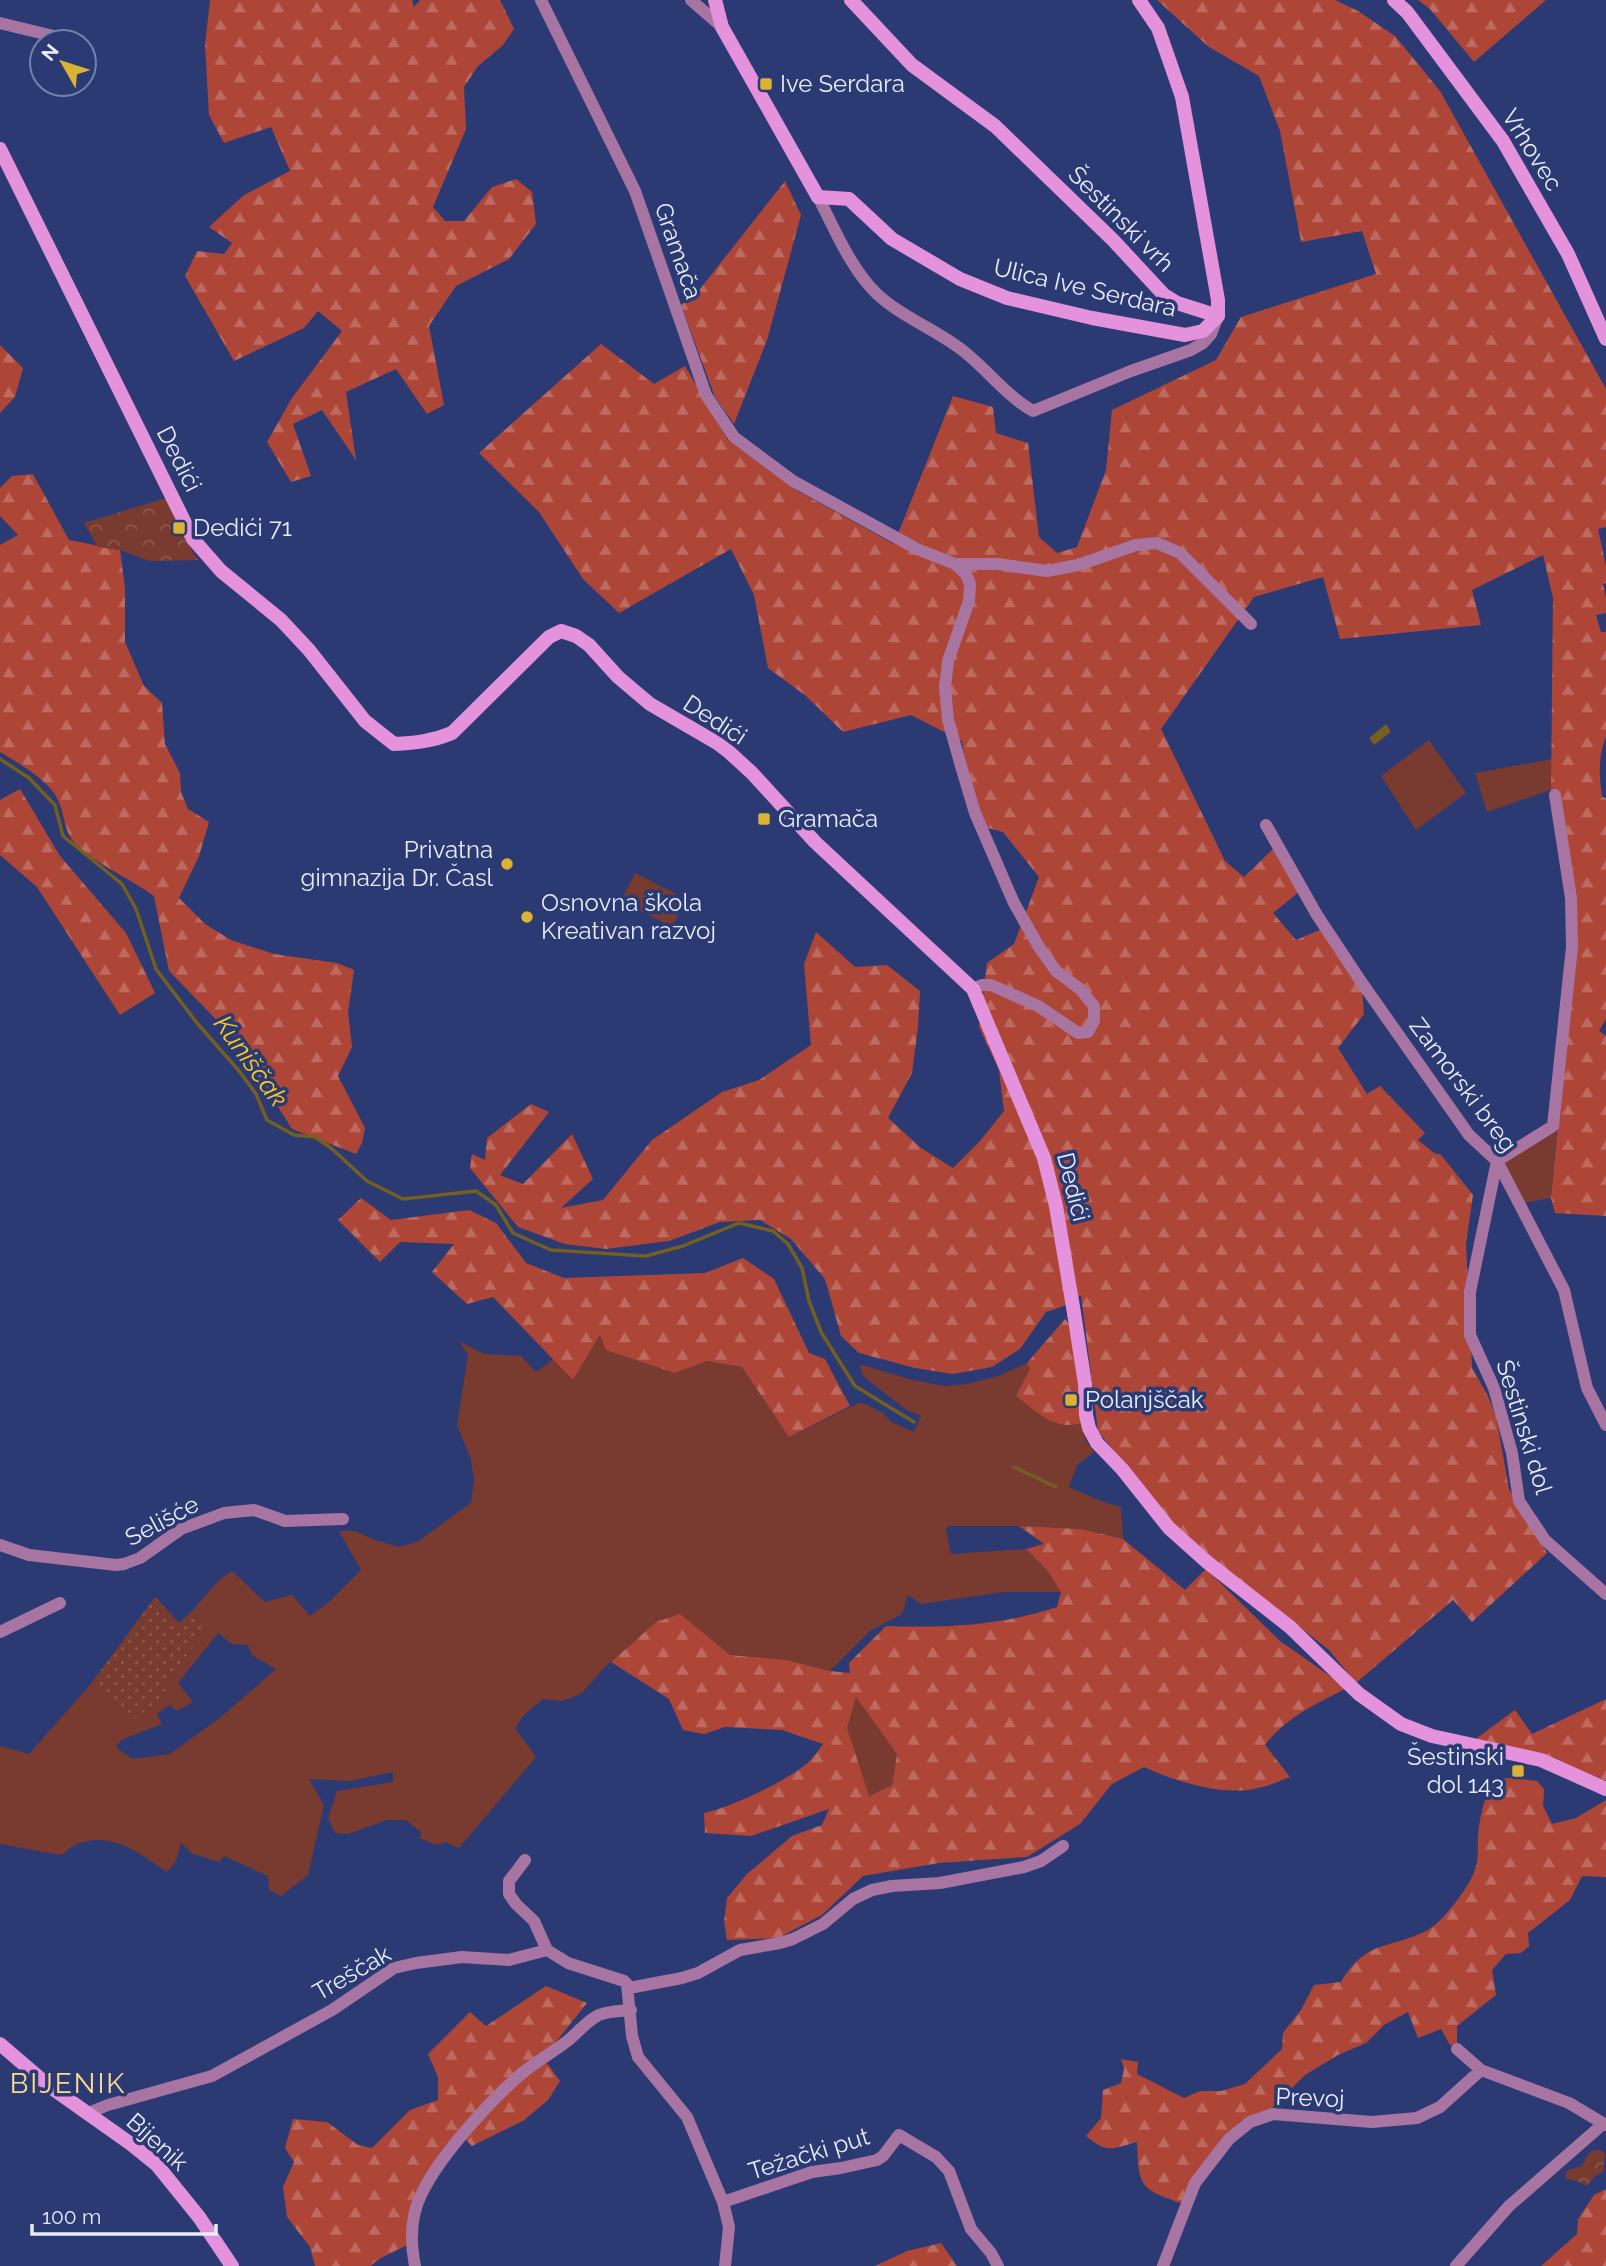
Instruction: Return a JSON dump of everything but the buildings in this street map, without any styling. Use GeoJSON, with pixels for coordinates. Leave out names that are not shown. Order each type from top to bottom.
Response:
{"type":"FeatureCollection","features":[{"type":"Feature","properties":{"kind":"street","name":"Gramača"},"geometry":{"type":"LineString","coordinates":[[541,0],[635,191],[706,395],[734,437],[793,481],[917,549],[955,564],[998,564],[1047,571],[1078,565],[1136,545],[1157,543],[1180,553],[1251,624]]}},
{"type":"Feature","properties":{"kind":"street","name":"Ulica Ive Serdara"},"geometry":{"type":"LineString","coordinates":[[691,0],[722,27]]}},
{"type":"Feature","properties":{"kind":"street","name":"Ulica Ive Serdara"},"geometry":{"type":"LineString","coordinates":[[715,0],[722,27],[858,271],[878,295],[964,352],[1033,411],[1191,350],[1207,339],[1218,316]]}},
{"type":"Feature","properties":{"kind":"street","name":"Šestinski vrh"},"geometry":{"type":"LineString","coordinates":[[851,0],[912,65],[995,126],[1113,240],[1164,295],[1177,303],[1218,316],[1218,300],[1182,97],[1158,28],[1139,0]]}},
{"type":"Feature","properties":{"kind":"street","name":"Vrhovec"},"geometry":{"type":"LineString","coordinates":[[1394,0],[1407,12],[1503,141],[1568,254],[1606,339]]}},
{"type":"Feature","properties":{"kind":"street"},"geometry":{"type":"LineString","coordinates":[[0,23],[28,30]]}},
{"type":"Feature","properties":{"kind":"street","name":"Dedići"},"geometry":{"type":"LineString","coordinates":[[0,149],[193,539],[221,571],[281,620],[309,650],[365,721],[394,744],[427,742],[452,733],[548,637],[561,631],[576,636],[589,645],[618,677],[650,704],[729,752],[752,773],[815,842],[973,989],[1044,1158],[1056,1206],[1086,1384],[1086,1415],[1097,1443],[1184,1544],[1290,1627],[1359,1694],[1401,1724],[1432,1736],[1541,1760],[1606,1788]]}},
{"type":"Feature","properties":{"kind":"street","name":"Ulica Ive Serdara"},"geometry":{"type":"LineString","coordinates":[[818,197],[849,198],[892,239],[960,279],[1007,298],[1092,318],[1185,335],[1203,331],[1218,316]]}},
{"type":"Feature","properties":{"kind":"street"},"geometry":{"type":"LineString","coordinates":[[955,564],[966,574],[970,584],[969,601],[948,661],[945,687],[948,720],[975,813],[1014,903],[1039,947],[1056,971],[1080,989],[1094,1006],[1094,1021],[1088,1032],[1078,1033],[1019,996],[991,985],[973,989]]}},
{"type":"Feature","properties":{"kind":"street"},"geometry":{"type":"LineString","coordinates":[[1497,1161],[1553,1126],[1572,947],[1571,898],[1555,795]]}},
{"type":"Feature","properties":{"kind":"street","name":"Zamorski breg"},"geometry":{"type":"LineString","coordinates":[[1266,825],[1317,915],[1362,983],[1469,1135],[1497,1161],[1563,1290],[1587,1388],[1606,1425]]}},
{"type":"Feature","properties":{"kind":"street","name":"Šestinski dol"},"geometry":{"type":"LineString","coordinates":[[1497,1161],[1470,1292],[1469,1335],[1494,1388],[1512,1453],[1519,1502],[1545,1540],[1606,1594]]}},
{"type":"Feature","properties":{"kind":"street","name":"Selišće"},"geometry":{"type":"LineString","coordinates":[[0,1545],[30,1555],[116,1565],[140,1558],[181,1529],[224,1513],[254,1510],[285,1521],[343,1519]]}},
{"type":"Feature","properties":{"kind":"street"},"geometry":{"type":"LineString","coordinates":[[0,1632],[60,1603]]}},
{"type":"Feature","properties":{"kind":"street"},"geometry":{"type":"LineString","coordinates":[[629,1988],[682,1978],[698,1973],[740,1950],[793,1939],[823,1924],[853,1899],[872,1889],[940,1884],[1024,1867],[1041,1861],[1063,1846]]}},
{"type":"Feature","properties":{"kind":"street"},"geometry":{"type":"LineString","coordinates":[[525,1860],[509,1881],[509,1894],[534,1921],[547,1950],[578,1967],[624,1981],[629,1988],[632,2036],[638,2057],[687,2117],[723,2202],[729,2227],[725,2266]]}},
{"type":"Feature","properties":{"kind":"street","name":"Treščak"},"geometry":{"type":"LineString","coordinates":[[88,2113],[212,2076],[332,2010],[386,1972],[403,1965],[462,1957],[509,1960],[547,1950]]}},
{"type":"Feature","properties":{"kind":"street"},"geometry":{"type":"LineString","coordinates":[[415,2266],[412,2224],[421,2194],[443,2160],[471,2126],[522,2073],[568,2041],[597,2016],[631,2010]]}},
{"type":"Feature","properties":{"kind":"street","name":"Bijenik"},"geometry":{"type":"LineString","coordinates":[[0,2044],[32,2073],[157,2165],[199,2217],[232,2266]]}},
{"type":"Feature","properties":{"kind":"street"},"geometry":{"type":"LineString","coordinates":[[1456,2266],[1509,2206],[1604,2124],[1569,2103],[1481,2070],[1457,2049]]}},
{"type":"Feature","properties":{"kind":"street","name":"Prevoj"},"geometry":{"type":"LineString","coordinates":[[1163,2266],[1195,2183],[1229,2139],[1250,2122],[1273,2114],[1372,2122],[1417,2118],[1440,2107],[1481,2070]]}},
{"type":"Feature","properties":{"kind":"street","name":"Težački put"},"geometry":{"type":"LineString","coordinates":[[723,2202],[812,2172],[877,2160],[899,2136],[936,2157],[950,2171],[971,2229],[998,2266]]}},
{"type":"Feature","properties":{"kind":"green space"},"geometry":{"type":"Polygon","coordinates":[[[210,0],[412,0],[414,7],[420,0],[500,0],[514,29],[503,45],[478,66],[464,87],[466,129],[433,207],[445,221],[464,221],[492,187],[516,179],[532,192],[536,224],[509,259],[456,286],[429,326],[444,405],[427,414],[396,369],[346,392],[356,460],[322,410],[293,424],[311,476],[291,482],[267,442],[292,398],[342,331],[318,311],[304,328],[234,361],[185,276],[197,251],[224,254],[232,243],[209,227],[244,195],[290,171],[271,127],[224,143],[209,115],[205,45],[210,0]]]}},
{"type":"Feature","properties":{"kind":"green space"},"geometry":{"type":"Polygon","coordinates":[[[1157,0],[1335,0],[1358,11],[1395,36],[1440,91],[1606,389],[1606,527],[1598,529],[1606,566],[1606,583],[1603,584],[1606,613],[1596,615],[1601,632],[1606,632],[1606,737],[1600,759],[1600,774],[1602,797],[1606,798],[1606,1019],[1599,1031],[1606,1036],[1606,1216],[1555,1213],[1551,1198],[1576,939],[1551,790],[1553,598],[1543,555],[1472,590],[1481,625],[1340,639],[1323,577],[1254,597],[1161,729],[1225,861],[1244,877],[1275,847],[1300,891],[1273,913],[1296,940],[1322,929],[1362,989],[1364,1014],[1338,1048],[1367,1094],[1380,1086],[1425,1133],[1418,1140],[1434,1153],[1441,1155],[1473,1195],[1466,1243],[1472,1368],[1496,1416],[1509,1489],[1547,1553],[1472,1622],[1453,1600],[1356,1683],[1329,1650],[1181,1534],[1098,1431],[1081,1295],[1064,1306],[1046,1312],[1020,1349],[992,1367],[953,1374],[915,1368],[859,1353],[841,1336],[825,1279],[791,1239],[760,1220],[720,1222],[669,1241],[606,1249],[565,1244],[518,1227],[470,1168],[472,1154],[485,1160],[487,1138],[531,1104],[549,1112],[500,1175],[523,1184],[572,1134],[593,1179],[561,1208],[603,1200],[652,1140],[722,1092],[759,1080],[811,1045],[804,964],[816,932],[855,967],[887,965],[920,991],[912,1073],[888,1118],[921,1148],[953,1168],[980,1141],[1004,1111],[999,1070],[979,1027],[987,963],[1014,944],[1039,877],[1003,832],[973,824],[962,741],[911,715],[843,732],[806,696],[768,668],[754,595],[731,549],[619,613],[583,579],[539,512],[479,453],[601,344],[654,384],[685,366],[728,440],[796,490],[894,544],[953,396],[993,407],[996,433],[1028,443],[1039,537],[1057,553],[1077,547],[1106,470],[1112,410],[1216,360],[1241,317],[1376,274],[1362,231],[1301,242],[1280,131],[1259,76],[1209,47],[1157,0]]]}},
{"type":"Feature","properties":{"kind":"green space"},"geometry":{"type":"Polygon","coordinates":[[[1418,0],[1546,0],[1474,62],[1430,9],[1418,0]]]}},
{"type":"Feature","properties":{"kind":"green space"},"geometry":{"type":"Polygon","coordinates":[[[785,181],[801,215],[767,340],[734,424],[715,397],[681,305],[697,293],[785,181]]]}},
{"type":"Feature","properties":{"kind":"green space"},"geometry":{"type":"Polygon","coordinates":[[[0,345],[23,368],[15,397],[0,413],[0,345]]]}},
{"type":"Feature","properties":{"kind":"green space"},"geometry":{"type":"Polygon","coordinates":[[[33,474],[69,540],[120,550],[125,588],[125,642],[144,686],[162,703],[165,744],[180,773],[181,792],[188,809],[209,822],[199,856],[179,898],[205,924],[231,940],[274,954],[337,963],[354,970],[348,1012],[352,1047],[338,1076],[365,1128],[356,1154],[292,1129],[235,1039],[169,971],[154,896],[80,848],[70,837],[54,793],[32,773],[0,752],[0,545],[18,535],[0,516],[0,488],[12,476],[33,474]]]}},
{"type":"Feature","properties":{"kind":"green space"},"geometry":{"type":"Polygon","coordinates":[[[166,498],[198,560],[149,561],[120,550],[98,547],[84,523],[166,498]]]}},
{"type":"Feature","properties":{"kind":"green space"},"geometry":{"type":"Polygon","coordinates":[[[1429,740],[1466,793],[1416,830],[1381,776],[1429,740]]]}},
{"type":"Feature","properties":{"kind":"green space"},"geometry":{"type":"Polygon","coordinates":[[[1553,759],[1551,790],[1487,812],[1475,773],[1553,759]]]}},
{"type":"Feature","properties":{"kind":"green space"},"geometry":{"type":"Polygon","coordinates":[[[20,789],[60,856],[126,933],[155,993],[120,1015],[37,887],[0,855],[0,800],[20,789]]]}},
{"type":"Feature","properties":{"kind":"green space"},"geometry":{"type":"Polygon","coordinates":[[[635,873],[686,899],[672,927],[621,901],[635,873]]]}},
{"type":"Feature","properties":{"kind":"green space"},"geometry":{"type":"Polygon","coordinates":[[[1557,1129],[1551,1198],[1524,1203],[1503,1163],[1557,1129]]]}},
{"type":"Feature","properties":{"kind":"green space"},"geometry":{"type":"Polygon","coordinates":[[[361,1198],[391,1220],[469,1210],[496,1223],[526,1263],[564,1278],[705,1273],[743,1258],[774,1279],[809,1353],[825,1359],[850,1406],[789,1437],[742,1367],[707,1361],[675,1373],[606,1350],[600,1335],[573,1380],[493,1297],[467,1304],[432,1272],[454,1244],[400,1242],[380,1262],[338,1220],[361,1198]]]}},
{"type":"Feature","properties":{"kind":"green space"},"geometry":{"type":"Polygon","coordinates":[[[1065,1319],[1074,1338],[1080,1384],[1082,1423],[1072,1425],[1046,1418],[1016,1396],[1030,1369],[1027,1363],[1065,1319]]]}},
{"type":"Feature","properties":{"kind":"green space"},"geometry":{"type":"Polygon","coordinates":[[[601,1334],[675,1373],[707,1361],[742,1367],[789,1437],[861,1402],[883,1413],[891,1422],[914,1432],[921,1416],[905,1409],[863,1376],[860,1366],[863,1365],[912,1380],[945,1386],[967,1384],[998,1376],[1027,1363],[1082,1423],[1086,1441],[1094,1452],[1077,1465],[1069,1487],[1121,1507],[1123,1539],[1081,1529],[948,1526],[946,1529],[951,1554],[1026,1549],[1047,1570],[1062,1592],[1004,1592],[921,1604],[908,1595],[902,1614],[871,1630],[830,1671],[787,1660],[730,1655],[710,1640],[656,1622],[605,1667],[581,1694],[562,1701],[543,1699],[523,1716],[515,1728],[536,1757],[459,1848],[445,1842],[437,1845],[419,1838],[422,1833],[406,1820],[387,1820],[348,1834],[335,1833],[328,1818],[337,1791],[393,1782],[393,1772],[350,1781],[309,1779],[324,1805],[308,1875],[281,1896],[269,1890],[268,1876],[224,1856],[220,1862],[193,1854],[181,1843],[176,1861],[167,1872],[126,1847],[104,1840],[80,1843],[61,1855],[0,1844],[0,1746],[29,1754],[90,1685],[132,1720],[164,1696],[170,1677],[210,1626],[192,1611],[218,1581],[232,1571],[265,1602],[292,1595],[310,1616],[330,1601],[361,1570],[339,1531],[355,1531],[399,1547],[417,1542],[471,1503],[474,1480],[471,1460],[457,1425],[468,1355],[459,1341],[484,1354],[521,1356],[536,1372],[553,1359],[573,1380],[601,1334]],[[218,1633],[178,1683],[193,1702],[177,1711],[170,1705],[157,1714],[162,1724],[121,1740],[116,1747],[132,1759],[170,1754],[221,1717],[276,1669],[252,1655],[248,1645],[232,1644],[218,1633]]]}},
{"type":"Feature","properties":{"kind":"green space"},"geometry":{"type":"Polygon","coordinates":[[[1019,1526],[1081,1529],[1123,1539],[1185,1590],[1206,1569],[1280,1641],[1347,1688],[1292,1719],[1265,1745],[1290,1777],[1245,1790],[1215,1789],[1185,1782],[1144,1767],[1112,1784],[1080,1824],[1027,1857],[939,1863],[863,1876],[822,1915],[778,1938],[727,1940],[724,1921],[727,1898],[747,1874],[792,1836],[822,1825],[829,1809],[751,1836],[705,1833],[704,1813],[742,1800],[784,1779],[808,1763],[823,1744],[782,1730],[725,1727],[704,1734],[683,1730],[669,1699],[611,1662],[656,1622],[680,1614],[730,1655],[787,1660],[850,1673],[849,1663],[886,1626],[930,1627],[993,1622],[1057,1607],[1061,1592],[1047,1570],[1026,1549],[1044,1544],[1019,1526]],[[856,1697],[847,1728],[869,1796],[892,1785],[897,1754],[856,1697]]]}},
{"type":"Feature","properties":{"kind":"green space"},"geometry":{"type":"Polygon","coordinates":[[[155,1597],[179,1623],[192,1611],[210,1626],[170,1677],[164,1696],[132,1721],[90,1685],[155,1597]]]}},
{"type":"Feature","properties":{"kind":"green space"},"geometry":{"type":"Polygon","coordinates":[[[856,1696],[897,1754],[892,1785],[868,1796],[847,1728],[856,1696]]]}},
{"type":"Feature","properties":{"kind":"green space"},"geometry":{"type":"Polygon","coordinates":[[[1606,1699],[1606,1781],[1540,1754],[1473,1741],[1515,1710],[1532,1734],[1606,1699]]]}},
{"type":"Feature","properties":{"kind":"green space"},"geometry":{"type":"Polygon","coordinates":[[[1509,1778],[1537,1781],[1544,1789],[1543,1806],[1552,1824],[1576,1818],[1606,1800],[1606,1877],[1582,1876],[1570,1900],[1528,1933],[1529,1946],[1521,1953],[1506,1954],[1492,1970],[1496,1995],[1457,2026],[1457,2043],[1450,2045],[1441,2029],[1418,2038],[1408,2012],[1384,2025],[1366,2043],[1338,2055],[1305,2075],[1271,2109],[1241,2121],[1223,2139],[1181,2203],[1157,2194],[1144,2184],[1139,2168],[1137,2142],[1105,2148],[1086,2136],[1101,2118],[1103,2090],[1121,2083],[1124,2068],[1121,2059],[1138,2062],[1137,2074],[1184,2098],[1200,2091],[1221,2091],[1245,2084],[1282,2049],[1283,2033],[1301,2010],[1314,1985],[1341,1982],[1351,1968],[1369,1952],[1426,1931],[1438,1922],[1457,1900],[1476,1868],[1480,1823],[1491,1780],[1509,1778]]]}},
{"type":"Feature","properties":{"kind":"green space"},"geometry":{"type":"Polygon","coordinates":[[[546,1986],[587,2003],[543,2058],[560,2081],[548,2100],[523,2121],[472,2146],[459,2133],[424,2177],[407,2245],[370,2266],[315,2266],[310,2247],[287,2217],[283,2187],[294,2162],[285,2148],[293,2119],[327,2122],[358,2145],[372,2148],[410,2110],[438,2100],[438,2077],[428,2054],[470,2012],[486,2026],[546,1986]]]}},
{"type":"Feature","properties":{"kind":"green space"},"geometry":{"type":"Polygon","coordinates":[[[1601,2150],[1605,2154],[1603,2172],[1594,2177],[1587,2186],[1567,2179],[1565,2175],[1568,2170],[1582,2166],[1588,2154],[1601,2150]]]}},
{"type":"Feature","properties":{"kind":"green space"},"geometry":{"type":"Polygon","coordinates":[[[1606,2189],[1606,2266],[1541,2266],[1577,2234],[1578,2219],[1594,2195],[1606,2189]]]}},
{"type":"Feature","properties":{"kind":"green space"},"geometry":{"type":"Polygon","coordinates":[[[941,2243],[957,2266],[875,2266],[907,2251],[941,2243]]]}},
{"type":"Feature","properties":{"kind":"shaded area"},"geometry":{"type":"Polygon","coordinates":[[[1386,724],[1391,732],[1374,745],[1369,738],[1386,724]]]}},
{"type":"Feature","properties":{"kind":"waterway","name":"Kuniščak"},"geometry":{"type":"LineString","coordinates":[[0,759],[29,778],[55,805],[63,836],[122,884],[136,909],[156,969],[197,1023],[240,1072],[256,1094],[267,1120],[294,1135],[315,1137],[367,1181],[403,1199],[476,1191],[496,1205],[513,1233],[551,1250],[646,1256],[683,1246],[739,1223],[773,1231],[788,1244],[802,1268],[809,1301],[821,1332],[855,1386],[914,1422]]}},
{"type":"Feature","properties":{"kind":"waterway","name":"Kuniščak"},"geometry":{"type":"LineString","coordinates":[[1014,1467],[1056,1487]]}},
{"type":"Feature","properties":{"kind":"place","name":"Ive Serdara"},"geometry":{"type":"Point","coordinates":[766,84]}},
{"type":"Feature","properties":{"kind":"place","name":"Dedići 71"},"geometry":{"type":"Point","coordinates":[179,528]}},
{"type":"Feature","properties":{"kind":"place","name":"Gramača"},"geometry":{"type":"Point","coordinates":[764,819]}},
{"type":"Feature","properties":{"kind":"place","name":"Privatna gimnazija Dr. Časl"},"geometry":{"type":"Point","coordinates":[507,864]}},
{"type":"Feature","properties":{"kind":"place","name":"Osnovna škola Kreativan razvoj"},"geometry":{"type":"Point","coordinates":[527,917]}},
{"type":"Feature","properties":{"kind":"place","name":"Polanjščak"},"geometry":{"type":"Point","coordinates":[1071,1400]}},
{"type":"Feature","properties":{"kind":"place","name":"Šestinski dol 143"},"geometry":{"type":"Point","coordinates":[1518,1771]}},
{"type":"Feature","properties":{"kind":"district","name":"BIJENIK"},"geometry":{"type":"Point","coordinates":[68,2083]}}]}
